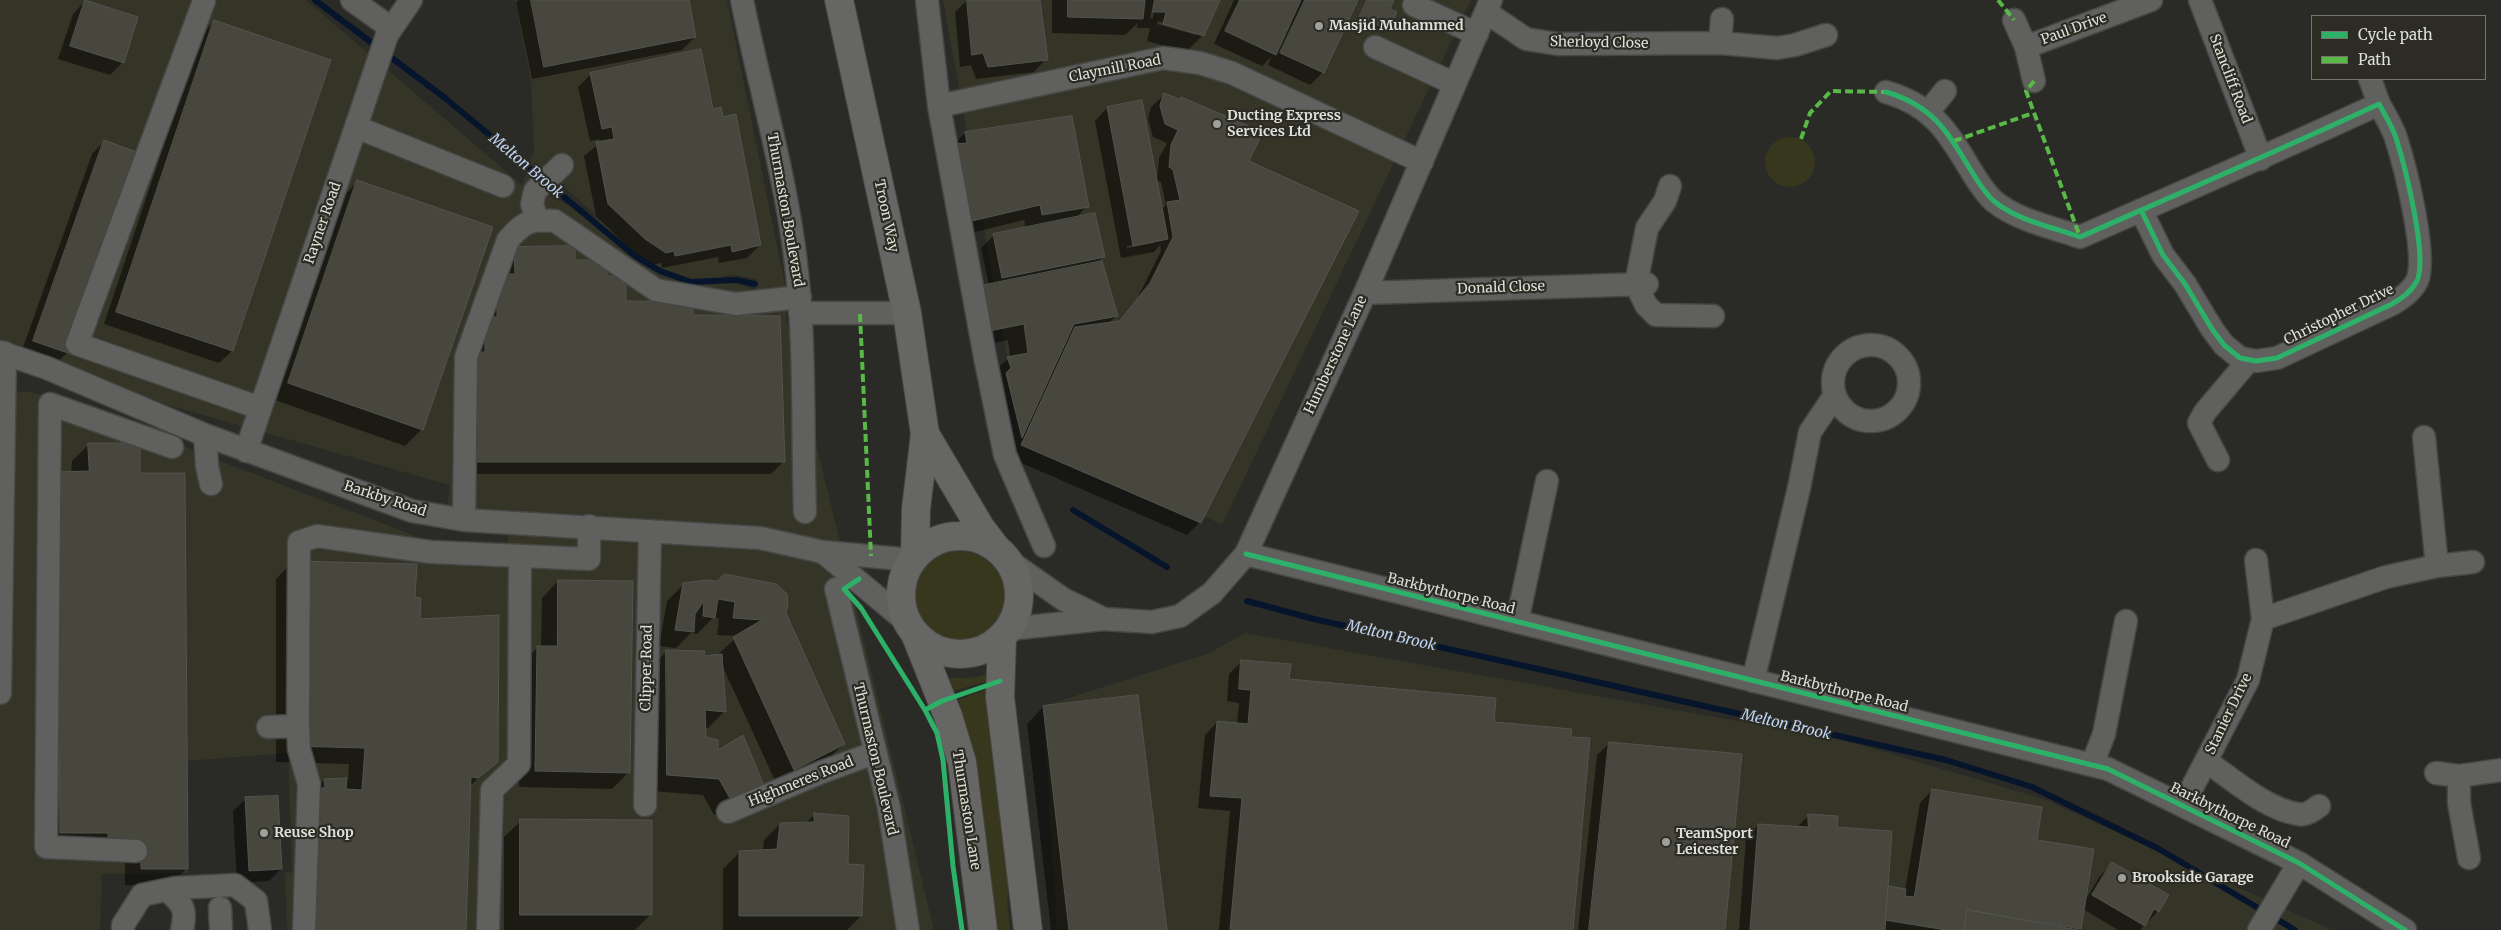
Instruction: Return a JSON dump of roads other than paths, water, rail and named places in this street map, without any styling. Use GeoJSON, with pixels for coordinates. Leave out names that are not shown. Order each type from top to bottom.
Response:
{"type":"FeatureCollection","features":[{"type":"Feature","properties":{"kind":"highway","name":"Troon Way"},"geometry":{"type":"LineString","coordinates":[[839,0],[907,313],[926,434],[916,509],[914,557]]}},
{"type":"Feature","properties":{"kind":"highway","name":"Troon Way"},"geometry":{"type":"LineString","coordinates":[[926,434],[980,527],[1002,554]]}},
{"type":"Feature","properties":{"kind":"highway"},"geometry":{"type":"LineString","coordinates":[[963,536],[980,539],[1002,554],[1016,577],[1019,595],[1017,613],[1005,634],[986,649],[968,654],[949,654],[931,648],[911,629],[900,594],[902,580],[914,557],[929,544],[946,537],[963,536]]}},
{"type":"Feature","properties":{"kind":"highway","name":"Thurmaston Lane"},"geometry":{"type":"LineString","coordinates":[[911,629],[948,716],[962,762],[983,930]]}},
{"type":"Feature","properties":{"kind":"highway"},"geometry":{"type":"LineString","coordinates":[[1005,634],[1000,697],[1028,930]]}},
{"type":"Feature","properties":{"kind":"street"},"geometry":{"type":"LineString","coordinates":[[352,0],[389,32]]}},
{"type":"Feature","properties":{"kind":"street","name":"Rayner Road"},"geometry":{"type":"LineString","coordinates":[[246,451],[389,32],[411,0]]}},
{"type":"Feature","properties":{"kind":"street","name":"Thurmaston Boulevard"},"geometry":{"type":"LineString","coordinates":[[742,0],[776,150],[795,253],[800,305],[805,512]]}},
{"type":"Feature","properties":{"kind":"street"},"geometry":{"type":"LineString","coordinates":[[927,0],[940,106],[985,357],[1005,455],[1044,546]]}},
{"type":"Feature","properties":{"kind":"street","name":"Paul Drive"},"geometry":{"type":"LineString","coordinates":[[2026,47],[2151,0]]}},
{"type":"Feature","properties":{"kind":"street","name":"Stancliff Road"},"geometry":{"type":"LineString","coordinates":[[2200,0],[2260,159]]}},
{"type":"Feature","properties":{"kind":"street"},"geometry":{"type":"LineString","coordinates":[[204,1],[77,344],[260,408]]}},
{"type":"Feature","properties":{"kind":"street"},"geometry":{"type":"LineString","coordinates":[[1414,5],[1477,34]]}},
{"type":"Feature","properties":{"kind":"street","name":"Humberstone Lane"},"geometry":{"type":"LineString","coordinates":[[1005,634],[1104,620],[1152,622],[1180,616],[1212,593],[1246,554],[1365,293],[1489,6]]}},
{"type":"Feature","properties":{"kind":"street","name":"Sherloyd Close"},"geometry":{"type":"LineString","coordinates":[[1489,6],[1526,39],[1557,44],[1720,43],[1786,47],[1826,35]]}},
{"type":"Feature","properties":{"kind":"street"},"geometry":{"type":"LineString","coordinates":[[1720,43],[1722,18]]}},
{"type":"Feature","properties":{"kind":"street","name":"Paul Drive"},"geometry":{"type":"LineString","coordinates":[[2014,20],[2026,47],[2034,81]]}},
{"type":"Feature","properties":{"kind":"street"},"geometry":{"type":"LineString","coordinates":[[1375,47],[1455,84]]}},
{"type":"Feature","properties":{"kind":"street","name":"Claymill Road"},"geometry":{"type":"LineString","coordinates":[[940,106],[1163,58],[1200,63],[1232,73],[1422,162]]}},
{"type":"Feature","properties":{"kind":"street","name":"Christopher Drive"},"geometry":{"type":"LineString","coordinates":[[2249,360],[2278,358],[2392,304],[2406,295],[2417,281],[2421,263],[2409,184],[2396,137],[2370,80]]}},
{"type":"Feature","properties":{"kind":"street"},"geometry":{"type":"LineString","coordinates":[[1928,112],[1945,90]]}},
{"type":"Feature","properties":{"kind":"street"},"geometry":{"type":"LineString","coordinates":[[1886,92],[1902,96],[1919,105],[1943,124],[1981,185],[1995,202],[2013,214],[2080,237],[2260,159],[2380,104]]}},
{"type":"Feature","properties":{"kind":"street"},"geometry":{"type":"LineString","coordinates":[[356,127],[503,186]]}},
{"type":"Feature","properties":{"kind":"street"},"geometry":{"type":"LineString","coordinates":[[537,220],[532,204],[535,192],[562,165]]}},
{"type":"Feature","properties":{"kind":"street"},"geometry":{"type":"LineString","coordinates":[[1670,186],[1665,201],[1651,219],[1644,238],[1642,284],[1646,305],[1656,314],[1712,316]]}},
{"type":"Feature","properties":{"kind":"street"},"geometry":{"type":"LineString","coordinates":[[2141,210],[2163,255],[2185,284],[2212,329],[2224,345],[2240,358],[2249,360],[2205,412],[2200,423],[2218,460]]}},
{"type":"Feature","properties":{"kind":"street"},"geometry":{"type":"LineString","coordinates":[[464,520],[466,357],[508,240],[520,226],[537,220],[555,221],[656,290],[736,304],[800,305],[907,313]]}},
{"type":"Feature","properties":{"kind":"street","name":"Donald Close"},"geometry":{"type":"LineString","coordinates":[[1365,293],[1642,284]]}},
{"type":"Feature","properties":{"kind":"street"},"geometry":{"type":"LineString","coordinates":[[0,693],[3,353]]}},
{"type":"Feature","properties":{"kind":"street","name":"Barkby Road"},"geometry":{"type":"LineString","coordinates":[[3,353],[77,380],[246,451],[412,511],[464,520],[589,526],[760,538],[823,552],[914,557]]}},
{"type":"Feature","properties":{"kind":"street"},"geometry":{"type":"LineString","coordinates":[[72,412],[77,380]]}},
{"type":"Feature","properties":{"kind":"street"},"geometry":{"type":"LineString","coordinates":[[1753,681],[1799,488],[1810,432],[1835,395]]}},
{"type":"Feature","properties":{"kind":"street"},"geometry":{"type":"LineString","coordinates":[[136,851],[46,847],[50,404],[172,447]]}},
{"type":"Feature","properties":{"kind":"street"},"geometry":{"type":"LineString","coordinates":[[205,435],[207,466],[211,484]]}},
{"type":"Feature","properties":{"kind":"street"},"geometry":{"type":"LineString","coordinates":[[2424,437],[2437,566]]}},
{"type":"Feature","properties":{"kind":"street"},"geometry":{"type":"LineString","coordinates":[[1518,622],[1546,481]]}},
{"type":"Feature","properties":{"kind":"street"},"geometry":{"type":"LineString","coordinates":[[304,930],[308,784],[299,749],[298,726],[299,542],[317,536],[431,552],[589,559],[589,526]]}},
{"type":"Feature","properties":{"kind":"street","name":"Clipper Road"},"geometry":{"type":"LineString","coordinates":[[645,804],[650,530]]}},
{"type":"Feature","properties":{"kind":"street","name":"Barkby Road"},"geometry":{"type":"LineString","coordinates":[[823,552],[911,629]]}},
{"type":"Feature","properties":{"kind":"street","name":"Humberstone Lane"},"geometry":{"type":"LineString","coordinates":[[1002,554],[1063,599],[1104,620]]}},
{"type":"Feature","properties":{"kind":"street","name":"Barkbythorpe Road"},"geometry":{"type":"LineString","coordinates":[[1246,554],[2108,769],[2299,863],[2405,930]]}},
{"type":"Feature","properties":{"kind":"street"},"geometry":{"type":"LineString","coordinates":[[488,930],[492,790],[519,764],[520,557]]}},
{"type":"Feature","properties":{"kind":"street","name":"Stanier Drive"},"geometry":{"type":"LineString","coordinates":[[2183,805],[2248,680],[2263,619],[2256,560]]}},
{"type":"Feature","properties":{"kind":"street"},"geometry":{"type":"LineString","coordinates":[[2263,619],[2386,577],[2437,566],[2473,562]]}},
{"type":"Feature","properties":{"kind":"street","name":"Thurmaston Boulevard"},"geometry":{"type":"LineString","coordinates":[[836,589],[874,753],[889,808],[908,930]]}},
{"type":"Feature","properties":{"kind":"street"},"geometry":{"type":"LineString","coordinates":[[2092,765],[2104,734],[2126,621]]}},
{"type":"Feature","properties":{"kind":"street"},"geometry":{"type":"LineString","coordinates":[[268,727],[298,726]]}},
{"type":"Feature","properties":{"kind":"street","name":"Highmeres Road"},"geometry":{"type":"LineString","coordinates":[[728,812],[822,772],[874,753]]}},
{"type":"Feature","properties":{"kind":"street"},"geometry":{"type":"LineString","coordinates":[[2206,761],[2264,801],[2281,809],[2299,815],[2309,813],[2319,806]]}},
{"type":"Feature","properties":{"kind":"street"},"geometry":{"type":"LineString","coordinates":[[2436,773],[2459,776],[2501,770]]}},
{"type":"Feature","properties":{"kind":"street"},"geometry":{"type":"LineString","coordinates":[[2459,776],[2459,803],[2469,858]]}},
{"type":"Feature","properties":{"kind":"street"},"geometry":{"type":"LineString","coordinates":[[2259,930],[2299,863]]}},
{"type":"Feature","properties":{"kind":"street"},"geometry":{"type":"LineString","coordinates":[[123,930],[123,925],[142,895],[166,890],[235,885],[256,901],[260,930]]}},
{"type":"Feature","properties":{"kind":"street"},"geometry":{"type":"LineString","coordinates":[[166,890],[180,901],[185,915],[182,930]]}},
{"type":"Feature","properties":{"kind":"street"},"geometry":{"type":"LineString","coordinates":[[220,908],[221,930]]}},
{"type":"Feature","properties":{"kind":"waterway","name":"Melton Brook"},"geometry":{"type":"LineString","coordinates":[[315,0],[445,98],[635,256],[660,271],[691,282],[736,280],[755,284]]}},
{"type":"Feature","properties":{"kind":"waterway","name":"Melton Brook"},"geometry":{"type":"LineString","coordinates":[[1073,510],[1167,567]]}},
{"type":"Feature","properties":{"kind":"waterway","name":"Melton Brook"},"geometry":{"type":"LineString","coordinates":[[1247,601],[1314,619],[1946,760],[2032,787],[2159,849],[2295,930]]}},
{"type":"Feature","properties":{"kind":"place","name":"Masjid Muhammed"},"geometry":{"type":"Point","coordinates":[1319,26]}},
{"type":"Feature","properties":{"kind":"place","name":"Ducting Express Services Ltd"},"geometry":{"type":"Point","coordinates":[1217,124]}},
{"type":"Feature","properties":{"kind":"place","name":"Reuse Shop"},"geometry":{"type":"Point","coordinates":[264,833]}},
{"type":"Feature","properties":{"kind":"place","name":"TeamSport Leicester"},"geometry":{"type":"Point","coordinates":[1666,842]}},
{"type":"Feature","properties":{"kind":"place","name":"Brookside Garage"},"geometry":{"type":"Point","coordinates":[2122,878]}}]}
